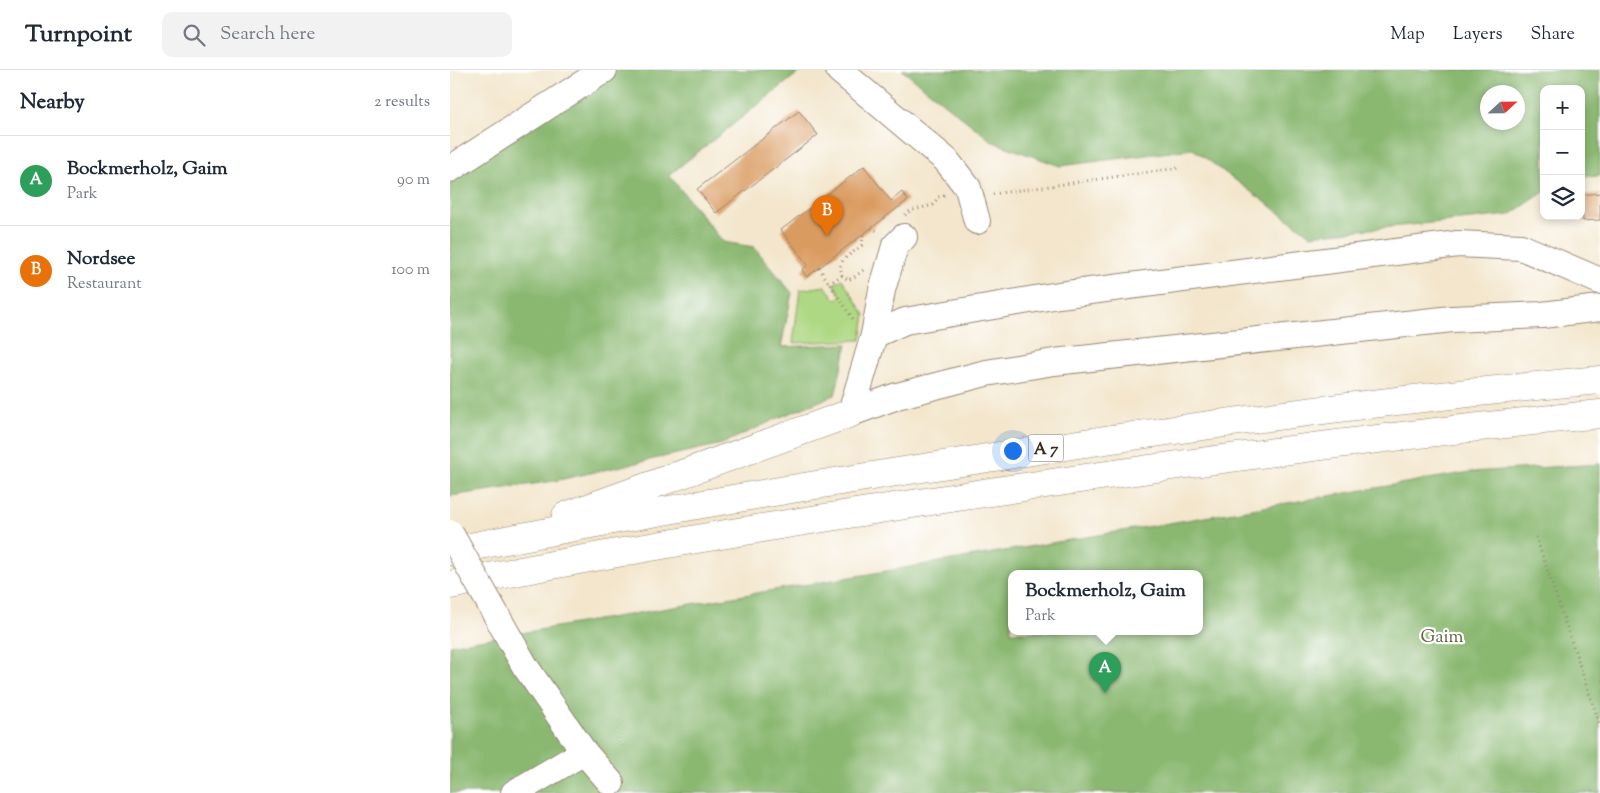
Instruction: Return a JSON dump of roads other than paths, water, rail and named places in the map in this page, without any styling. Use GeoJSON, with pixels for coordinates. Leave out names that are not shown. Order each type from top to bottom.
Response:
{"type":"FeatureCollection","features":[{"type":"Feature","properties":{"kind":"highway","name":"A 7"},"geometry":{"type":"LineString","coordinates":[[450,551],[769,492],[1082,443],[1351,407],[1600,380]]}},
{"type":"Feature","properties":{"kind":"highway"},"geometry":{"type":"LineString","coordinates":[[495,542],[851,413]]}},
{"type":"Feature","properties":{"kind":"highway","name":"A 7"},"geometry":{"type":"LineString","coordinates":[[450,585],[764,527],[1090,477],[1383,437],[1600,414]]}},
{"type":"Feature","properties":{"kind":"highway"},"geometry":{"type":"LineString","coordinates":[[450,600],[499,575]]}},
{"type":"Feature","properties":{"kind":"lane"},"geometry":{"type":"LineString","coordinates":[[450,169],[604,70]]}},
{"type":"Feature","properties":{"kind":"lane"},"geometry":{"type":"LineString","coordinates":[[839,70],[946,160],[968,188],[978,221]]}},
{"type":"Feature","properties":{"kind":"lane"},"geometry":{"type":"LineString","coordinates":[[904,237],[895,246],[882,290],[864,328],[851,413],[897,396],[986,373],[1054,362],[1452,319],[1542,316],[1600,308]]}},
{"type":"Feature","properties":{"kind":"lane"},"geometry":{"type":"LineString","coordinates":[[864,328],[1059,295],[1458,244],[1521,247],[1600,280]]}},
{"type":"Feature","properties":{"kind":"lane"},"geometry":{"type":"LineString","coordinates":[[450,533],[525,666],[584,752],[611,783]]}},
{"type":"Feature","properties":{"kind":"lane"},"geometry":{"type":"LineString","coordinates":[[514,793],[584,752]]}},
{"type":"Feature","properties":{"kind":"place","name":"Nordsee"},"geometry":{"type":"Point","coordinates":[827,236]}},
{"type":"Feature","properties":{"kind":"place","name":"Bockmerholz, Gaim"},"geometry":{"type":"Point","coordinates":[1105,693]}},
{"type":"Feature","properties":{"kind":"park label","name":"Gaim"},"geometry":{"type":"Point","coordinates":[1442,636]}}]}
